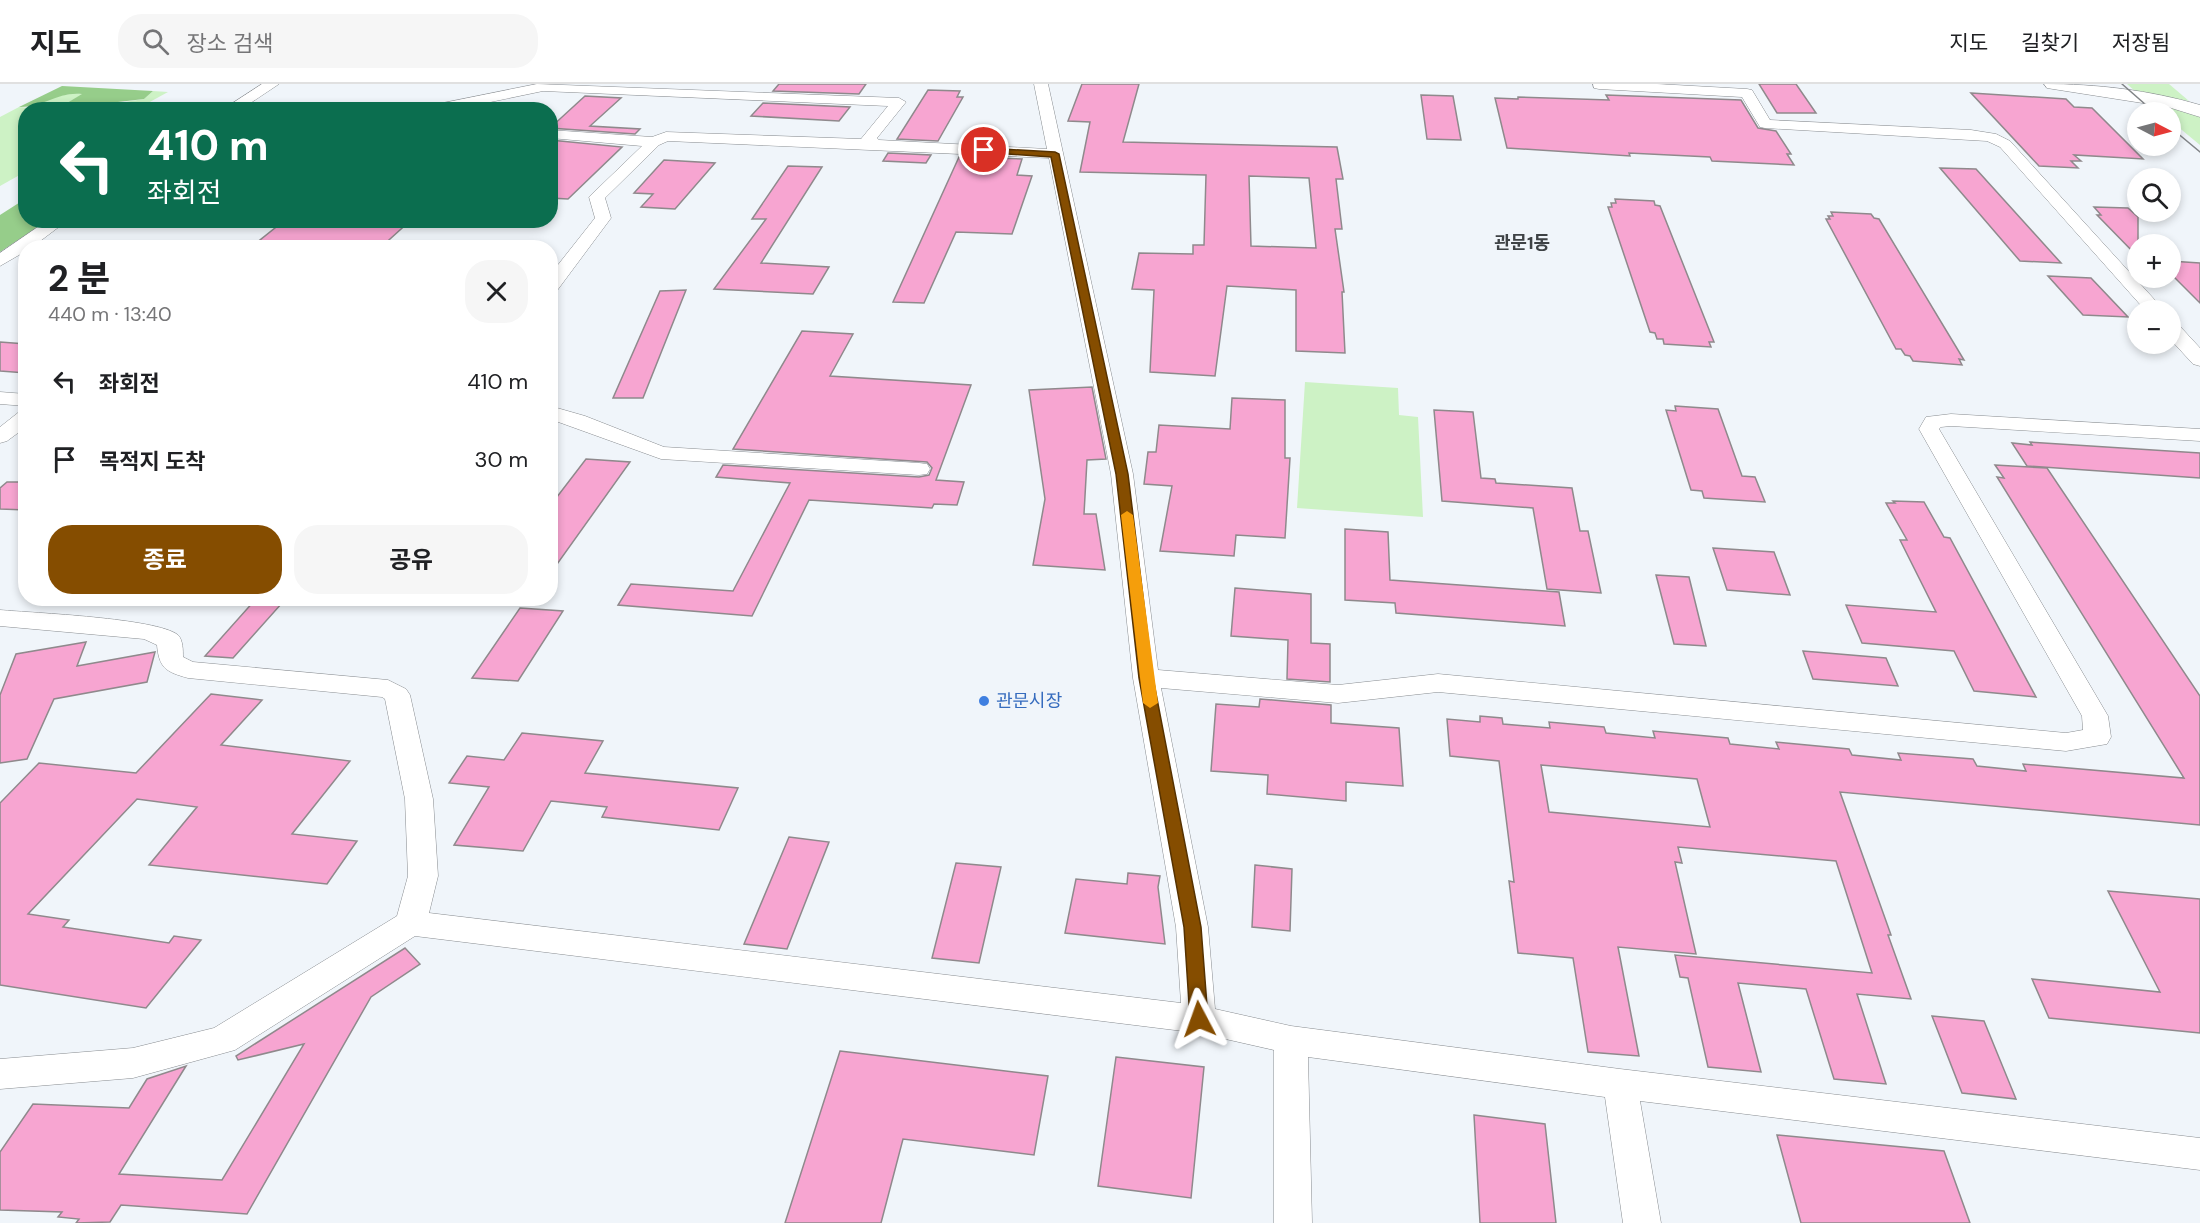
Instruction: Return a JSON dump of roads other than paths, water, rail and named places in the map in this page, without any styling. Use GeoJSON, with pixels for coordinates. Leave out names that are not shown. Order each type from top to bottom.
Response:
{"type":"FeatureCollection","features":[{"type":"Feature","properties":{"kind":"highway"},"geometry":{"type":"LineString","coordinates":[[2054,84],[2170,102],[2200,111]]}},
{"type":"Feature","properties":{"kind":"street"},"geometry":{"type":"LineString","coordinates":[[243,102],[272,84]]}},
{"type":"Feature","properties":{"kind":"street"},"geometry":{"type":"LineString","coordinates":[[1041,84],[1122,474],[1146,678],[1192,927],[1199,1019]]}},
{"type":"Feature","properties":{"kind":"street"},"geometry":{"type":"LineString","coordinates":[[1599,85],[1747,93],[1765,124],[1971,134],[1991,137],[2005,144],[2146,300]]}},
{"type":"Feature","properties":{"kind":"street"},"geometry":{"type":"LineString","coordinates":[[468,102],[543,87],[898,102],[868,139],[876,144]]}},
{"type":"Feature","properties":{"kind":"street"},"geometry":{"type":"LineString","coordinates":[[558,135],[654,142]]}},
{"type":"Feature","properties":{"kind":"street"},"geometry":{"type":"LineString","coordinates":[[558,277],[603,218],[597,197],[654,142],[666,136],[1055,154]]}},
{"type":"Feature","properties":{"kind":"street"},"geometry":{"type":"LineString","coordinates":[[31,240],[48,228]]}},
{"type":"Feature","properties":{"kind":"street"},"geometry":{"type":"LineString","coordinates":[[0,261],[18,249]]}},
{"type":"Feature","properties":{"kind":"street"},"geometry":{"type":"LineString","coordinates":[[2181,339],[2200,360]]}},
{"type":"Feature","properties":{"kind":"street"},"geometry":{"type":"LineString","coordinates":[[0,398],[18,399]]}},
{"type":"Feature","properties":{"kind":"street"},"geometry":{"type":"LineString","coordinates":[[558,414],[661,453],[919,469]]}},
{"type":"Feature","properties":{"kind":"street"},"geometry":{"type":"LineString","coordinates":[[1146,678],[1338,694],[1438,683],[2066,742],[2097,737],[2094,717],[1929,429],[1933,421],[1951,420],[2200,435]]}},
{"type":"Feature","properties":{"kind":"street"},"geometry":{"type":"LineString","coordinates":[[0,618],[149,632],[169,641],[171,661],[188,670],[388,688],[397,695],[419,799],[423,876],[411,923]]}},
{"type":"Feature","properties":{"kind":"street"},"geometry":{"type":"LineString","coordinates":[[0,1074],[133,1063],[223,1040],[411,923],[1199,1019],[1292,1040],[1620,1084],[2200,1154]]}},
{"type":"Feature","properties":{"kind":"street"},"geometry":{"type":"LineString","coordinates":[[1292,1040],[1293,1223]]}},
{"type":"Feature","properties":{"kind":"street"},"geometry":{"type":"LineString","coordinates":[[1620,1084],[1642,1223]]}},
{"type":"Feature","properties":{"kind":"tram line"},"geometry":{"type":"LineString","coordinates":[[2122,84],[2143,102]]}},
{"type":"Feature","properties":{"kind":"tram line"},"geometry":{"type":"LineString","coordinates":[[2181,136],[2200,152]]}},
{"type":"Feature","properties":{"kind":"place","name":"관문시장"},"geometry":{"type":"Point","coordinates":[984,701]}},
{"type":"Feature","properties":{"kind":"district","name":"관문1동"},"geometry":{"type":"Point","coordinates":[1522,243]}}]}
